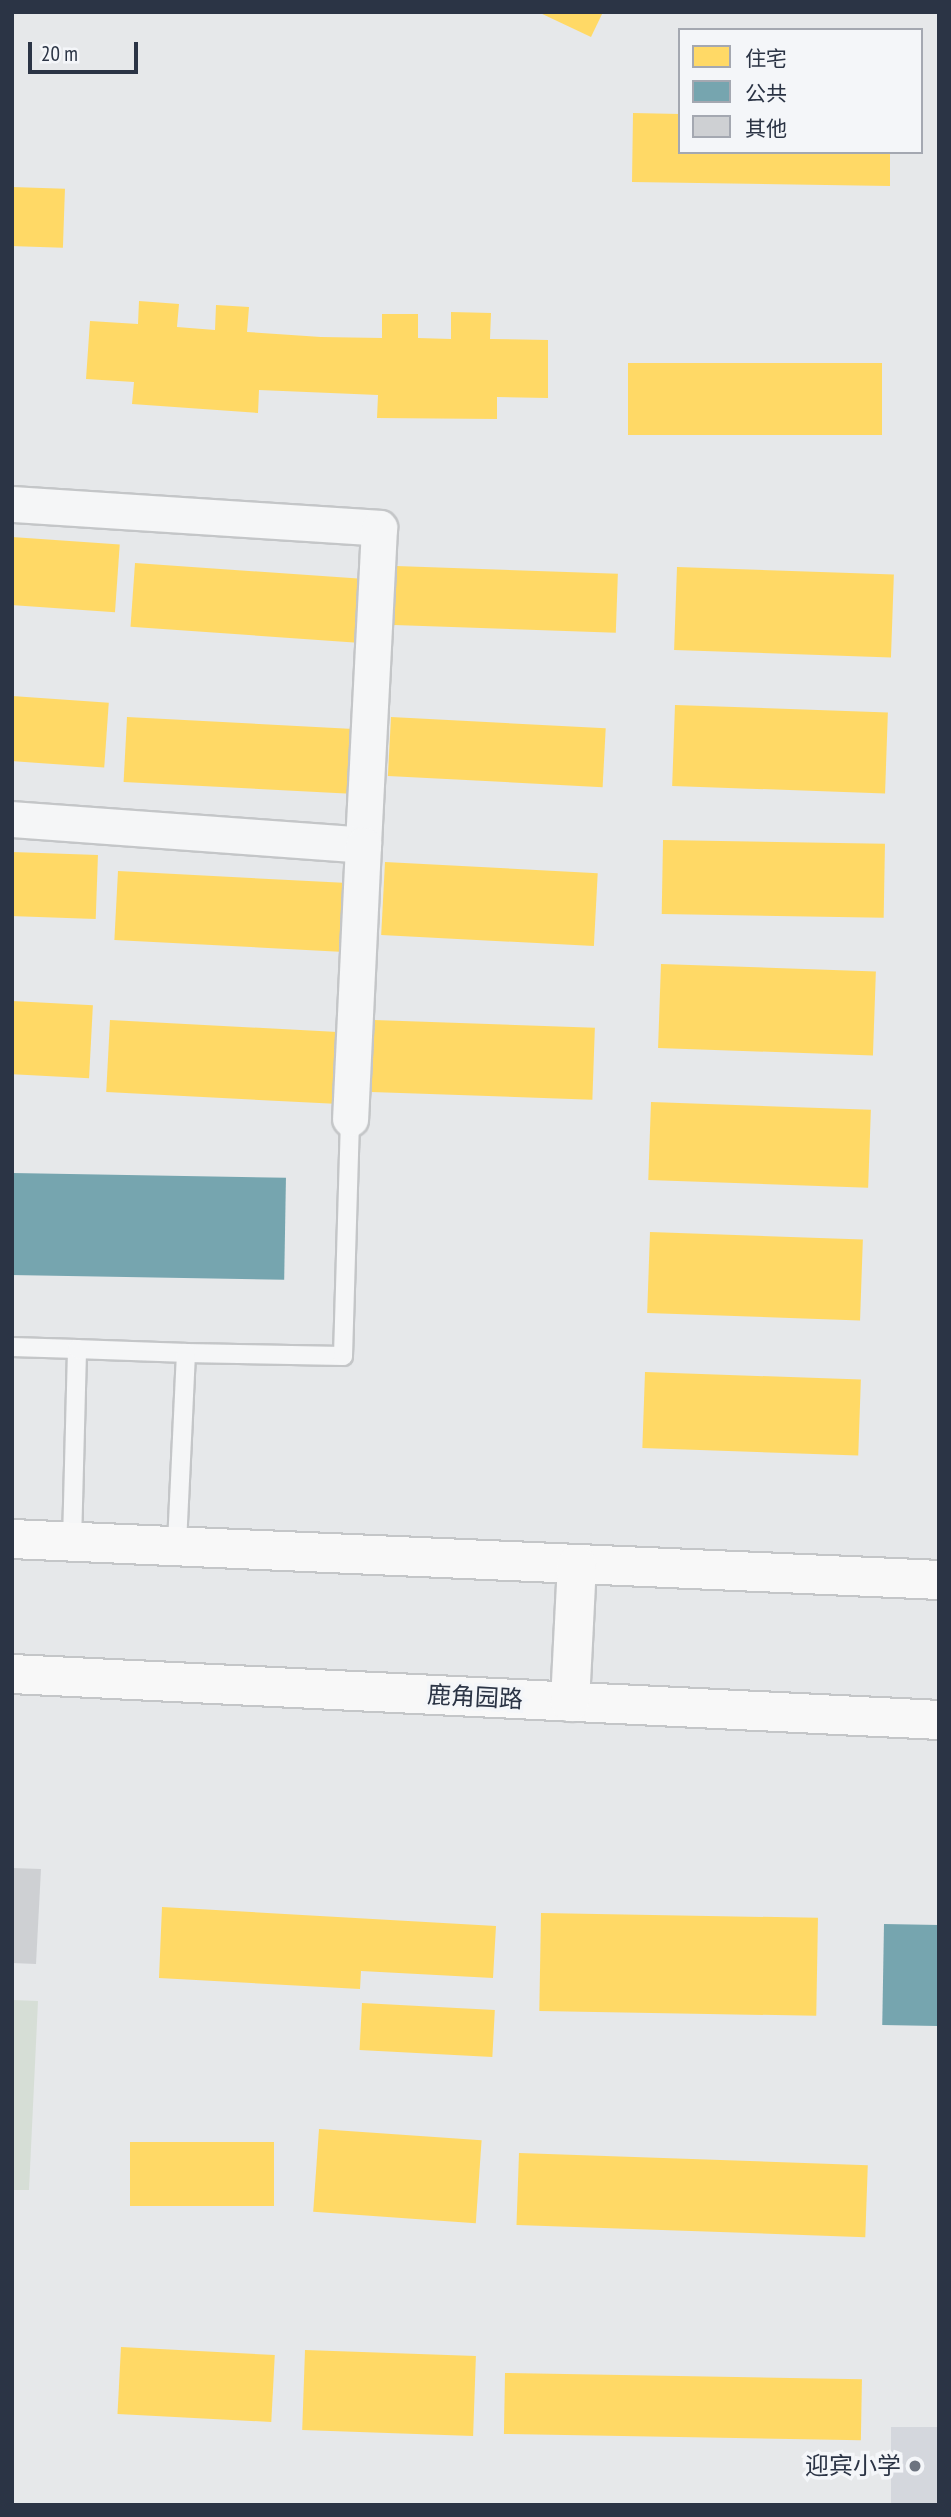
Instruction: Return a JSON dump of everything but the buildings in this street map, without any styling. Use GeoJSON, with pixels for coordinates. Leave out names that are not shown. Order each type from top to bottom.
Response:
{"type":"FeatureCollection","features":[{"type":"Feature","properties":{"kind":"street"},"geometry":{"type":"LineString","coordinates":[[12,504],[379,528],[350,1119]]}},
{"type":"Feature","properties":{"kind":"street"},"geometry":{"type":"LineString","coordinates":[[12,819],[363,845]]}},
{"type":"Feature","properties":{"kind":"street"},"geometry":{"type":"LineString","coordinates":[[12,1539],[939,1580]]}},
{"type":"Feature","properties":{"kind":"street"},"geometry":{"type":"LineString","coordinates":[[570,1702],[577,1565]]}},
{"type":"Feature","properties":{"kind":"street","name":"鹿角园路"},"geometry":{"type":"LineString","coordinates":[[12,1674],[939,1720]]}},
{"type":"Feature","properties":{"kind":"lane"},"geometry":{"type":"LineString","coordinates":[[12,1347],[343,1356],[350,1119]]}},
{"type":"Feature","properties":{"kind":"lane"},"geometry":{"type":"LineString","coordinates":[[72,1542],[78,1349]]}},
{"type":"Feature","properties":{"kind":"lane"},"geometry":{"type":"LineString","coordinates":[[177,1546],[186,1353]]}},
{"type":"Feature","properties":{"kind":"shaded area"},"geometry":{"type":"Polygon","coordinates":[[[12,2000],[38,2001],[29,2190],[12,2190],[12,2000]]]}},
{"type":"Feature","properties":{"kind":"shaded area","name":"迎宾小学"},"geometry":{"type":"Polygon","coordinates":[[[891,2427],[939,2427],[939,2505],[891,2505],[891,2427]]]}},
{"type":"Feature","properties":{"kind":"place","name":"迎宾小学"},"geometry":{"type":"Point","coordinates":[915,2466]}}]}
